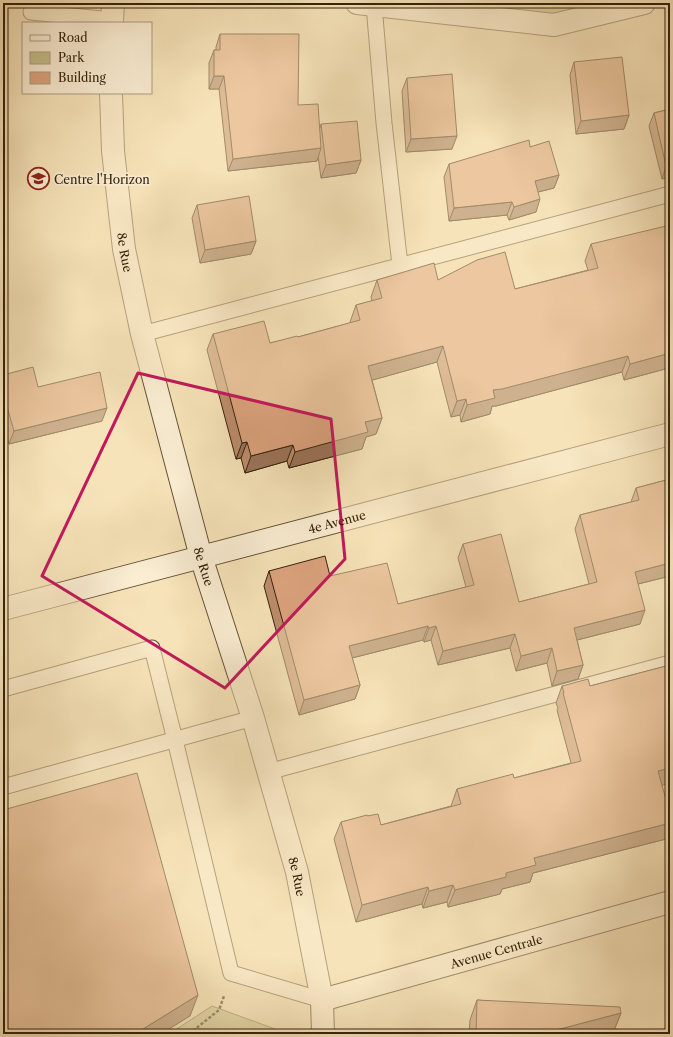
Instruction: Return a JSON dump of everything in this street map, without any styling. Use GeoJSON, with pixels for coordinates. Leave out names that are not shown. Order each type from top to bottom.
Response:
{"type":"FeatureCollection","features":[{"type":"Feature","properties":{"kind":"street"},"geometry":{"type":"LineString","coordinates":[[366,4],[554,25],[644,3]]}},
{"type":"Feature","properties":{"kind":"street","name":"8e Rue"},"geometry":{"type":"LineString","coordinates":[[112,94],[113,151],[124,249],[142,334],[201,557],[253,718],[297,872],[322,1000],[323,1034]]}},
{"type":"Feature","properties":{"kind":"street","name":"4e Avenue"},"geometry":{"type":"LineString","coordinates":[[3,609],[670,434]]}},
{"type":"Feature","properties":{"kind":"street","name":"Avenue Centrale"},"geometry":{"type":"LineString","coordinates":[[322,1000],[670,902]]}},
{"type":"Feature","properties":{"kind":"lane"},"geometry":{"type":"LineString","coordinates":[[366,4],[384,123],[400,265]]}},
{"type":"Feature","properties":{"kind":"lane"},"geometry":{"type":"LineString","coordinates":[[31,12],[113,15]]}},
{"type":"Feature","properties":{"kind":"lane"},"geometry":{"type":"LineString","coordinates":[[142,334],[670,194]]}},
{"type":"Feature","properties":{"kind":"lane"},"geometry":{"type":"LineString","coordinates":[[3,689],[152,648],[231,973],[322,1000]]}},
{"type":"Feature","properties":{"kind":"lane"},"geometry":{"type":"LineString","coordinates":[[268,772],[670,663]]}},
{"type":"Feature","properties":{"kind":"lane"},"geometry":{"type":"LineString","coordinates":[[3,788],[253,718]]}},
{"type":"Feature","properties":{"kind":"path"},"geometry":{"type":"LineString","coordinates":[[189,1034],[219,1010],[231,973]]}},
{"type":"Feature","properties":{"kind":"highlighted area"},"geometry":{"type":"Polygon","coordinates":[[[138,373],[331,419],[345,559],[225,688],[42,576],[138,373]]]}},
{"type":"Feature","properties":{"kind":"green space"},"geometry":{"type":"Polygon","coordinates":[[[357,3],[644,3],[554,25],[357,3]]]}},
{"type":"Feature","properties":{"kind":"green space"},"geometry":{"type":"Polygon","coordinates":[[[212,1006],[275,1029],[275,1034],[169,1034],[212,1006]]]}},
{"type":"Feature","properties":{"kind":"building"},"geometry":{"type":"Polygon","coordinates":[[[220,34],[299,34],[298,105],[318,104],[321,148],[233,159],[224,76],[214,76],[214,50],[220,50],[220,34]]]}},
{"type":"Feature","properties":{"kind":"building"},"geometry":{"type":"Polygon","coordinates":[[[622,57],[629,115],[581,121],[574,62],[622,57]]]}},
{"type":"Feature","properties":{"kind":"building"},"geometry":{"type":"Polygon","coordinates":[[[452,74],[457,136],[411,139],[407,78],[452,74]]]}},
{"type":"Feature","properties":{"kind":"building"},"geometry":{"type":"Polygon","coordinates":[[[670,109],[670,165],[666,166],[654,113],[670,109]]]}},
{"type":"Feature","properties":{"kind":"building"},"geometry":{"type":"Polygon","coordinates":[[[357,121],[361,160],[326,165],[321,124],[357,121]]]}},
{"type":"Feature","properties":{"kind":"building"},"geometry":{"type":"Polygon","coordinates":[[[529,140],[530,147],[549,141],[559,175],[535,181],[540,199],[514,207],[512,202],[454,208],[449,164],[529,140]]]}},
{"type":"Feature","properties":{"kind":"building"},"geometry":{"type":"Polygon","coordinates":[[[249,196],[256,241],[205,250],[197,205],[249,196]]]}},
{"type":"Feature","properties":{"kind":"building"},"geometry":{"type":"Polygon","coordinates":[[[670,225],[670,315],[665,317],[670,334],[670,353],[630,364],[628,356],[502,389],[493,390],[495,398],[467,405],[466,399],[457,401],[443,346],[368,366],[382,418],[365,422],[368,432],[295,452],[293,445],[251,456],[247,442],[242,443],[213,334],[264,321],[270,343],[360,320],[356,305],[382,298],[377,280],[434,263],[438,280],[477,260],[505,252],[515,289],[598,268],[591,244],[670,225]]]}},
{"type":"Feature","properties":{"kind":"building"},"geometry":{"type":"Polygon","coordinates":[[[33,367],[38,387],[100,372],[107,408],[14,431],[3,393],[3,375],[33,367]]]}},
{"type":"Feature","properties":{"kind":"building"},"geometry":{"type":"Polygon","coordinates":[[[670,479],[670,563],[635,572],[645,610],[574,628],[583,665],[557,671],[552,648],[521,656],[515,634],[443,651],[436,626],[429,628],[428,626],[349,646],[360,685],[304,700],[269,571],[325,556],[330,576],[387,563],[398,604],[474,585],[463,544],[501,534],[519,602],[597,582],[580,515],[639,500],[636,488],[670,479]]]}},
{"type":"Feature","properties":{"kind":"building"},"geometry":{"type":"Polygon","coordinates":[[[670,665],[670,768],[658,771],[670,814],[670,823],[534,858],[536,865],[506,873],[506,877],[455,890],[453,885],[429,891],[428,887],[362,905],[341,822],[367,815],[378,814],[381,825],[461,804],[457,789],[513,774],[514,778],[581,761],[562,686],[588,679],[590,686],[670,665]]]}},
{"type":"Feature","properties":{"kind":"building"},"geometry":{"type":"Polygon","coordinates":[[[137,773],[198,995],[135,1034],[3,1034],[3,810],[137,773]]]}},
{"type":"Feature","properties":{"kind":"building"},"geometry":{"type":"Polygon","coordinates":[[[477,1000],[620,1007],[621,1013],[552,1031],[631,1034],[476,1034],[477,1000]]]}},
{"type":"Feature","properties":{"kind":"place","name":"Centre l'Horizon"},"geometry":{"type":"Point","coordinates":[38,179]}}]}
